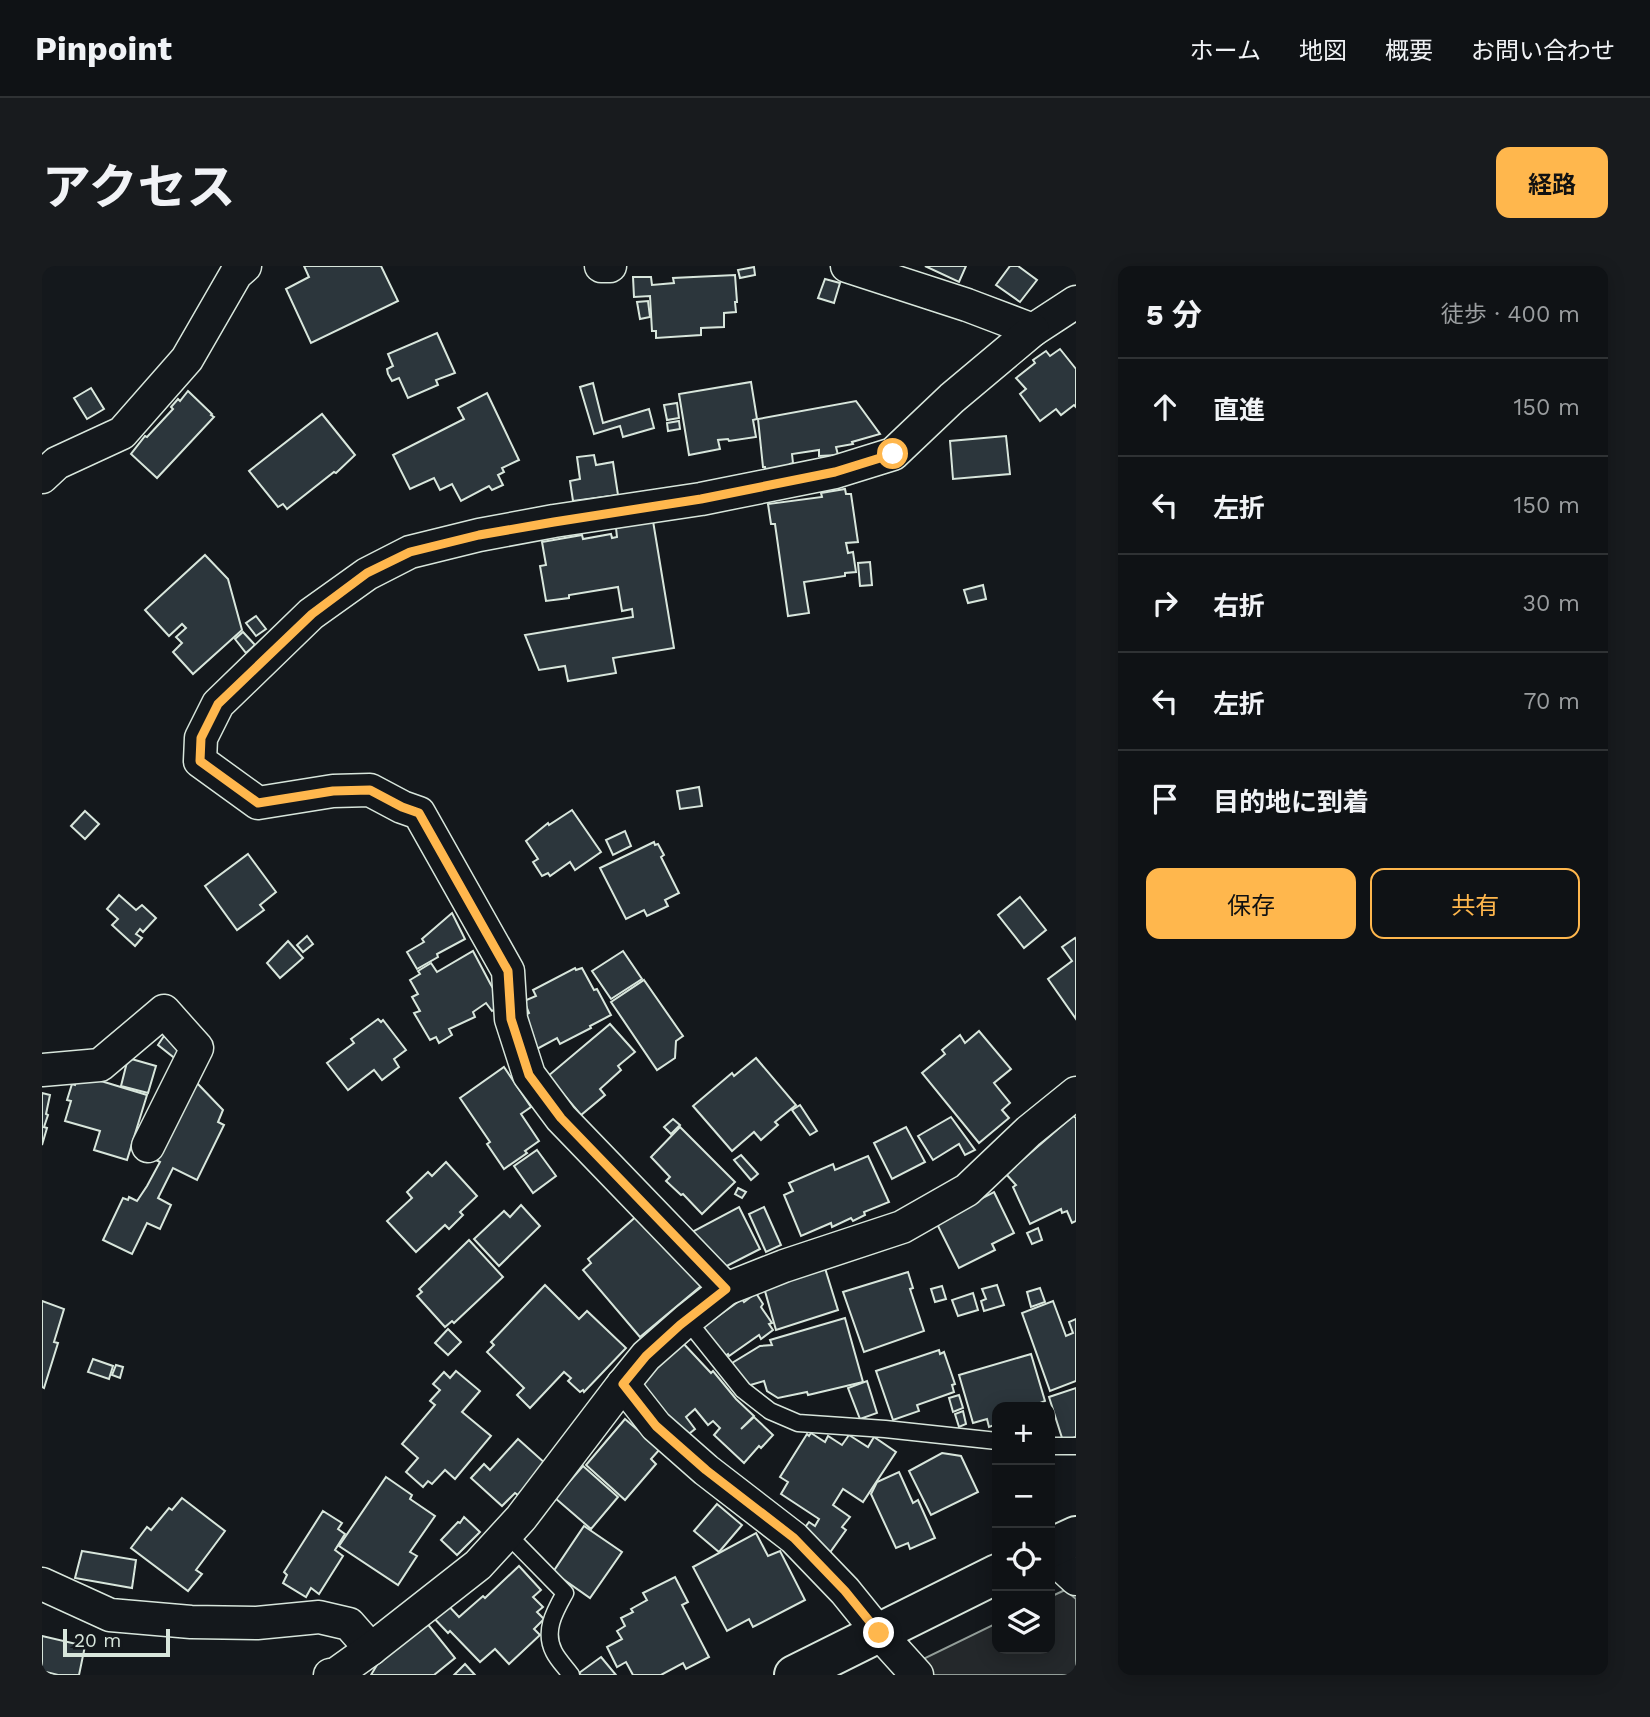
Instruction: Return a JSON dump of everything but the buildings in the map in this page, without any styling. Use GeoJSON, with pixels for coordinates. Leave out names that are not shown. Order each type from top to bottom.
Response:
{"type":"FeatureCollection","features":[{"type":"Feature","properties":{"kind":"main road"},"geometry":{"type":"LineString","coordinates":[[1055,1546],[1076,1536]]}},
{"type":"Feature","properties":{"kind":"main road"},"geometry":{"type":"LineString","coordinates":[[794,1675],[992,1576]]}},
{"type":"Feature","properties":{"kind":"street"},"geometry":{"type":"LineString","coordinates":[[42,477],[57,463],[122,433],[187,359],[236,274],[245,266]]}},
{"type":"Feature","properties":{"kind":"street"},"geometry":{"type":"LineString","coordinates":[[601,266],[610,266]]}},
{"type":"Feature","properties":{"kind":"street"},"geometry":{"type":"LineString","coordinates":[[846,266],[967,305],[1033,330]]}},
{"type":"Feature","properties":{"kind":"street"},"geometry":{"type":"LineString","coordinates":[[726,1289],[561,1118],[529,1075],[511,1019],[508,971],[419,813],[370,790],[333,791],[258,803],[200,761],[201,738],[218,704],[312,614],[367,573],[410,552],[479,535],[701,499],[835,472],[893,454],[951,398],[1033,330],[1076,302]]}},
{"type":"Feature","properties":{"kind":"street"},"geometry":{"type":"LineString","coordinates":[[42,1070],[100,1065],[164,1010],[197,1048],[148,1146]]}},
{"type":"Feature","properties":{"kind":"street"},"geometry":{"type":"LineString","coordinates":[[330,1675],[337,1674],[371,1649],[478,1565],[521,1518],[646,1356],[726,1289],[784,1266],[902,1227],[967,1190],[1029,1131],[1074,1096]]}},
{"type":"Feature","properties":{"kind":"street"},"geometry":{"type":"LineString","coordinates":[[623,1384],[656,1426],[706,1470],[794,1538],[845,1591],[917,1675]]}},
{"type":"Feature","properties":{"kind":"street"},"geometry":{"type":"LineString","coordinates":[[1055,1560],[1076,1579]]}},
{"type":"Feature","properties":{"kind":"street"},"geometry":{"type":"LineString","coordinates":[[42,1584],[110,1615],[191,1622],[257,1623],[319,1617],[349,1624],[371,1649]]}},
{"type":"Feature","properties":{"kind":"lane"},"geometry":{"type":"LineString","coordinates":[[687,1320],[743,1390],[770,1411],[798,1423],[992,1440]]}},
{"type":"Feature","properties":{"kind":"lane"},"geometry":{"type":"LineString","coordinates":[[1055,1447],[1076,1446]]}},
{"type":"Feature","properties":{"kind":"lane"},"geometry":{"type":"LineString","coordinates":[[507,1534],[565,1593],[552,1617],[550,1638],[554,1652],[571,1675]]}},
{"type":"Feature","properties":{"kind":"shaded area"},"geometry":{"type":"Polygon","coordinates":[[[1065,1590],[1076,1599],[1074,1675],[932,1675],[919,1661],[992,1625],[992,1654],[1055,1654],[1055,1595],[1065,1590]]]}},
{"type":"Feature","properties":{"kind":"route"},"geometry":{"type":"LineString","coordinates":[[879,1633],[845,1591],[794,1538],[706,1470],[656,1426],[623,1384],[646,1356],[726,1289],[561,1118],[529,1075],[511,1019],[508,971],[419,813],[370,790],[333,791],[258,803],[200,761],[201,738],[218,704],[312,614],[367,573],[410,552],[479,535],[701,499],[835,472],[893,454]]}}]}
